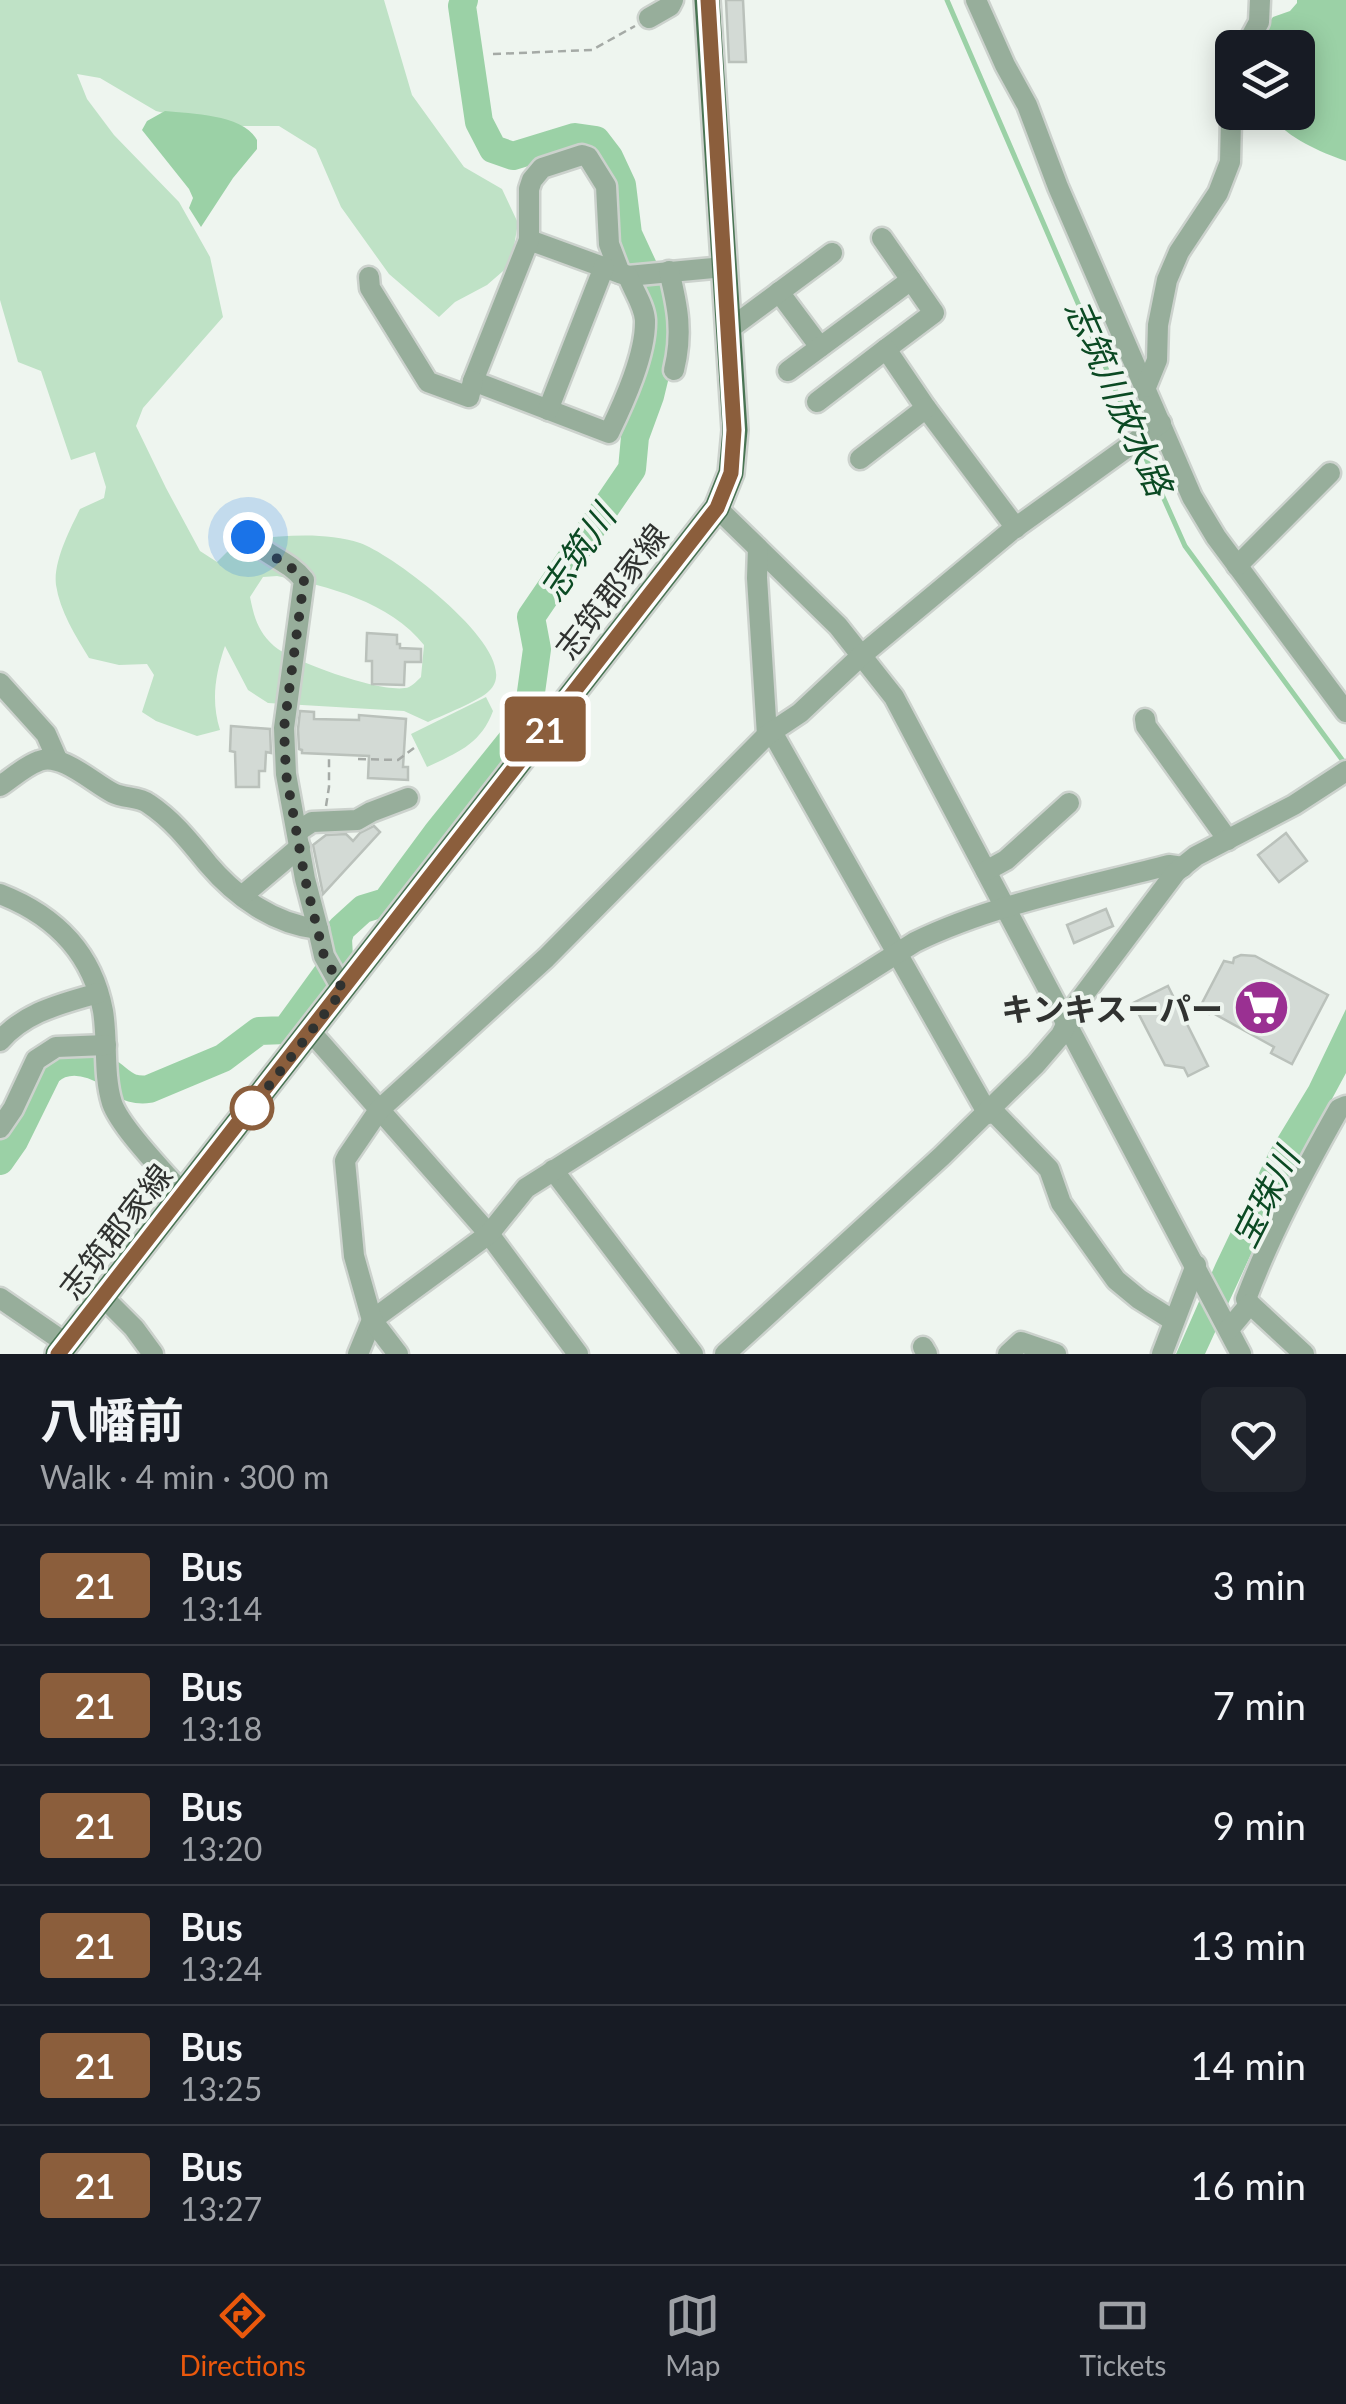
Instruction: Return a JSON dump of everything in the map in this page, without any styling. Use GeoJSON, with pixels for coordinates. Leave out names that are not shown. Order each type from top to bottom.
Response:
{"type":"FeatureCollection","features":[{"type":"Feature","properties":{"kind":"main road","name":"志筑郡家線"},"geometry":{"type":"LineString","coordinates":[[63,1349],[311,1032],[340,984],[717,508],[731,473],[734,430],[708,0]]}},
{"type":"Feature","properties":{"kind":"street"},"geometry":{"type":"LineString","coordinates":[[649,18],[670,6],[672,0]]}},
{"type":"Feature","properties":{"kind":"street"},"geometry":{"type":"LineString","coordinates":[[976,0],[1027,105],[1058,187],[1146,388],[1153,428],[1216,538],[1346,712]]}},
{"type":"Feature","properties":{"kind":"street"},"geometry":{"type":"LineString","coordinates":[[1255,30],[1260,0]]}},
{"type":"Feature","properties":{"kind":"street"},"geometry":{"type":"LineString","coordinates":[[1146,388],[1157,360],[1158,324],[1167,280],[1218,193],[1230,162],[1229,130]]}},
{"type":"Feature","properties":{"kind":"street"},"geometry":{"type":"LineString","coordinates":[[369,276],[370,288],[428,382],[469,398],[473,381],[529,240],[529,189],[536,172],[582,155],[588,157],[606,186],[609,244],[643,308],[645,321],[638,365],[609,433],[473,381]]}},
{"type":"Feature","properties":{"kind":"street"},"geometry":{"type":"LineString","coordinates":[[816,402],[934,312],[882,238]]}},
{"type":"Feature","properties":{"kind":"street"},"geometry":{"type":"LineString","coordinates":[[529,240],[622,273],[724,267]]}},
{"type":"Feature","properties":{"kind":"street"},"geometry":{"type":"LineString","coordinates":[[728,330],[832,253]]}},
{"type":"Feature","properties":{"kind":"street"},"geometry":{"type":"LineString","coordinates":[[664,272],[678,308],[680,346],[674,370]]}},
{"type":"Feature","properties":{"kind":"street"},"geometry":{"type":"LineString","coordinates":[[548,410],[622,273]]}},
{"type":"Feature","properties":{"kind":"street"},"geometry":{"type":"LineString","coordinates":[[788,371],[911,280]]}},
{"type":"Feature","properties":{"kind":"street"},"geometry":{"type":"LineString","coordinates":[[779,292],[820,347]]}},
{"type":"Feature","properties":{"kind":"street"},"geometry":{"type":"LineString","coordinates":[[886,350],[1016,528]]}},
{"type":"Feature","properties":{"kind":"street"},"geometry":{"type":"LineString","coordinates":[[860,460],[926,408]]}},
{"type":"Feature","properties":{"kind":"street"},"geometry":{"type":"LineString","coordinates":[[398,1354],[372,1320],[354,1256],[345,1160],[379,1110],[546,958],[769,734],[800,713],[955,576],[1153,428]]}},
{"type":"Feature","properties":{"kind":"street"},"geometry":{"type":"LineString","coordinates":[[1237,566],[1330,473]]}},
{"type":"Feature","properties":{"kind":"street"},"geometry":{"type":"LineString","coordinates":[[717,508],[806,592],[894,696],[1200,1273],[1234,1346]]}},
{"type":"Feature","properties":{"kind":"street"},"geometry":{"type":"LineString","coordinates":[[242,528],[260,550],[287,564],[304,580],[284,728],[286,774],[324,956],[340,984]]}},
{"type":"Feature","properties":{"kind":"street"},"geometry":{"type":"LineString","coordinates":[[758,548],[769,734],[990,1112],[1049,1169],[1060,1203],[1116,1280],[1173,1325]]}},
{"type":"Feature","properties":{"kind":"street"},"geometry":{"type":"LineString","coordinates":[[0,682],[46,734],[57,759]]}},
{"type":"Feature","properties":{"kind":"street"},"geometry":{"type":"LineString","coordinates":[[1145,719],[1146,726],[1228,840]]}},
{"type":"Feature","properties":{"kind":"street"},"geometry":{"type":"LineString","coordinates":[[0,786],[40,760],[57,759],[116,795],[141,799],[151,805],[183,832],[210,867],[250,903],[301,927],[318,929]]}},
{"type":"Feature","properties":{"kind":"street"},"geometry":{"type":"LineString","coordinates":[[725,1354],[990,1112],[1036,1064],[1061,1036],[1076,1005],[1176,872],[1196,856],[1294,805],[1346,771]]}},
{"type":"Feature","properties":{"kind":"street"},"geometry":{"type":"LineString","coordinates":[[242,896],[312,822],[353,822],[375,805],[408,798]]}},
{"type":"Feature","properties":{"kind":"street"},"geometry":{"type":"LineString","coordinates":[[986,870],[1006,860],[1070,803]]}},
{"type":"Feature","properties":{"kind":"street"},"geometry":{"type":"LineString","coordinates":[[358,1354],[372,1320],[489,1234],[526,1188],[896,953],[937,931],[1006,908],[1169,865],[1183,867]]}},
{"type":"Feature","properties":{"kind":"street"},"geometry":{"type":"LineString","coordinates":[[0,894],[20,902],[66,934],[80,952],[94,979],[103,1010],[109,1089],[118,1116],[184,1195]]}},
{"type":"Feature","properties":{"kind":"street"},"geometry":{"type":"LineString","coordinates":[[0,1041],[38,1011],[98,992]]}},
{"type":"Feature","properties":{"kind":"street"},"geometry":{"type":"LineString","coordinates":[[311,1032],[489,1234],[578,1354]]}},
{"type":"Feature","properties":{"kind":"street"},"geometry":{"type":"LineString","coordinates":[[0,1128],[7,1104],[36,1060],[56,1047],[106,1052]]}},
{"type":"Feature","properties":{"kind":"street"},"geometry":{"type":"LineString","coordinates":[[1304,1354],[1246,1299],[1295,1187],[1339,1109],[1346,1106]]}},
{"type":"Feature","properties":{"kind":"street"},"geometry":{"type":"LineString","coordinates":[[553,1170],[693,1354]]}},
{"type":"Feature","properties":{"kind":"street"},"geometry":{"type":"LineString","coordinates":[[1162,1354],[1200,1273]]}},
{"type":"Feature","properties":{"kind":"street"},"geometry":{"type":"LineString","coordinates":[[0,1298],[63,1349]]}},
{"type":"Feature","properties":{"kind":"street"},"geometry":{"type":"LineString","coordinates":[[104,1298],[153,1354]]}},
{"type":"Feature","properties":{"kind":"street"},"geometry":{"type":"LineString","coordinates":[[1234,1346],[1250,1304]]}},
{"type":"Feature","properties":{"kind":"street"},"geometry":{"type":"LineString","coordinates":[[1144,1354],[1173,1325]]}},
{"type":"Feature","properties":{"kind":"street"},"geometry":{"type":"LineString","coordinates":[[1008,1354],[1021,1342],[1056,1354]]}},
{"type":"Feature","properties":{"kind":"path"},"geometry":{"type":"LineString","coordinates":[[493,54],[592,50],[649,18]]}},
{"type":"Feature","properties":{"kind":"path"},"geometry":{"type":"LineString","coordinates":[[358,760],[398,760],[414,748]]}},
{"type":"Feature","properties":{"kind":"path"},"geometry":{"type":"LineString","coordinates":[[329,756],[329,787]]}},
{"type":"Feature","properties":{"kind":"shaded area"},"geometry":{"type":"Polygon","coordinates":[[[0,0],[384,0],[412,95],[464,167],[502,189],[518,223],[511,264],[439,317],[389,274],[341,207],[316,149],[279,126],[217,126],[156,111],[100,78],[77,74],[87,99],[114,135],[179,202],[210,257],[223,317],[143,408],[136,426],[200,551],[217,562],[238,541],[300,536],[360,543],[425,585],[474,631],[490,654],[496,675],[489,691],[428,722],[404,711],[268,703],[248,690],[225,646],[215,688],[220,730],[197,736],[142,712],[154,675],[147,664],[119,665],[89,658],[61,604],[56,576],[63,546],[80,509],[104,498],[106,487],[95,452],[71,460],[41,371],[18,362],[0,300],[0,0]],[[263,577],[250,597],[258,624],[274,646],[319,668],[362,682],[398,688],[409,687],[421,677],[424,645],[394,617],[357,598],[297,580],[263,577]]]}},
{"type":"Feature","properties":{"kind":"shaded area"},"geometry":{"type":"Polygon","coordinates":[[[486,697],[493,711],[482,732],[458,752],[427,767],[411,734],[486,697]]]}},
{"type":"Feature","properties":{"kind":"water"},"geometry":{"type":"Polygon","coordinates":[[[1346,0],[1346,161],[1285,130],[1315,130],[1315,30],[1264,30],[1273,17],[1290,11],[1297,3],[1346,0]]]}},
{"type":"Feature","properties":{"kind":"water"},"geometry":{"type":"Polygon","coordinates":[[[165,111],[229,120],[250,131],[257,140],[257,149],[201,227],[189,208],[193,198],[189,189],[142,130],[147,121],[165,111]]]}},
{"type":"Feature","properties":{"kind":"water","name":"宝珠川"},"geometry":{"type":"Polygon","coordinates":[[[1346,1009],[1346,1073],[1269,1215],[1205,1354],[1176,1354],[1269,1152],[1309,1086],[1346,1009]]]}},
{"type":"Feature","properties":{"kind":"building"},"geometry":{"type":"Polygon","coordinates":[[[726,0],[743,0],[746,62],[729,62],[726,0]]]}},
{"type":"Feature","properties":{"kind":"building"},"geometry":{"type":"Polygon","coordinates":[[[367,633],[397,635],[400,648],[421,649],[421,662],[405,662],[404,685],[372,684],[372,661],[366,661],[367,633]]]}},
{"type":"Feature","properties":{"kind":"building"},"geometry":{"type":"Polygon","coordinates":[[[300,711],[314,712],[314,719],[359,720],[359,715],[406,719],[403,767],[408,767],[408,780],[368,778],[369,756],[302,753],[300,711]]]}},
{"type":"Feature","properties":{"kind":"building"},"geometry":{"type":"Polygon","coordinates":[[[231,726],[270,729],[271,753],[266,752],[265,771],[259,771],[259,787],[236,787],[235,752],[230,751],[231,726]]]}},
{"type":"Feature","properties":{"kind":"building"},"geometry":{"type":"Polygon","coordinates":[[[374,826],[380,832],[323,894],[313,845],[326,835],[346,834],[353,841],[374,826]]]}},
{"type":"Feature","properties":{"kind":"building"},"geometry":{"type":"Polygon","coordinates":[[[1286,833],[1307,861],[1279,882],[1258,855],[1286,833]]]}},
{"type":"Feature","properties":{"kind":"building"},"geometry":{"type":"Polygon","coordinates":[[[1106,909],[1113,926],[1074,943],[1067,925],[1106,909]]]}},
{"type":"Feature","properties":{"kind":"building","name":"キンキスーパー"},"geometry":{"type":"Polygon","coordinates":[[[1241,955],[1255,956],[1328,995],[1292,1064],[1271,1053],[1274,1047],[1199,1009],[1224,961],[1233,963],[1241,955]]]}},
{"type":"Feature","properties":{"kind":"building"},"geometry":{"type":"Polygon","coordinates":[[[1168,986],[1208,1066],[1188,1076],[1184,1068],[1165,1065],[1133,1003],[1168,986]]]}},
{"type":"Feature","properties":{"kind":"waterway","name":"志筑川"},"geometry":{"type":"LineString","coordinates":[[0,1161],[48,1072],[63,1063],[95,1066],[129,1087],[149,1089],[223,1058],[259,1031],[286,1030],[339,957],[341,929],[363,909],[386,902],[527,721],[537,649],[531,617],[632,469],[635,437],[650,396],[666,321],[628,234],[622,185],[596,140],[575,137],[513,156],[493,149],[479,122],[464,0]]}},
{"type":"Feature","properties":{"kind":"waterway","name":"志筑川放水路"},"geometry":{"type":"LineString","coordinates":[[947,0],[1134,433]]}},
{"type":"Feature","properties":{"kind":"waterway","name":"志筑川放水路"},"geometry":{"type":"LineString","coordinates":[[1139,443],[1185,546],[1346,765]]}},
{"type":"Feature","properties":{"kind":"bus line","name":"21"},"geometry":{"type":"LineString","coordinates":[[58,1354],[717,508],[731,473],[734,430],[708,0]]}},
{"type":"Feature","properties":{"kind":"place","name":"キンキスーパー"},"geometry":{"type":"Point","coordinates":[1262,1008]}},
{"type":"Feature","properties":{"kind":"route"},"geometry":{"type":"LineString","coordinates":[[248,537],[260,550],[287,564],[304,580],[284,728],[286,774],[324,956],[343,990],[247,1114],[252,1108]]}}]}
